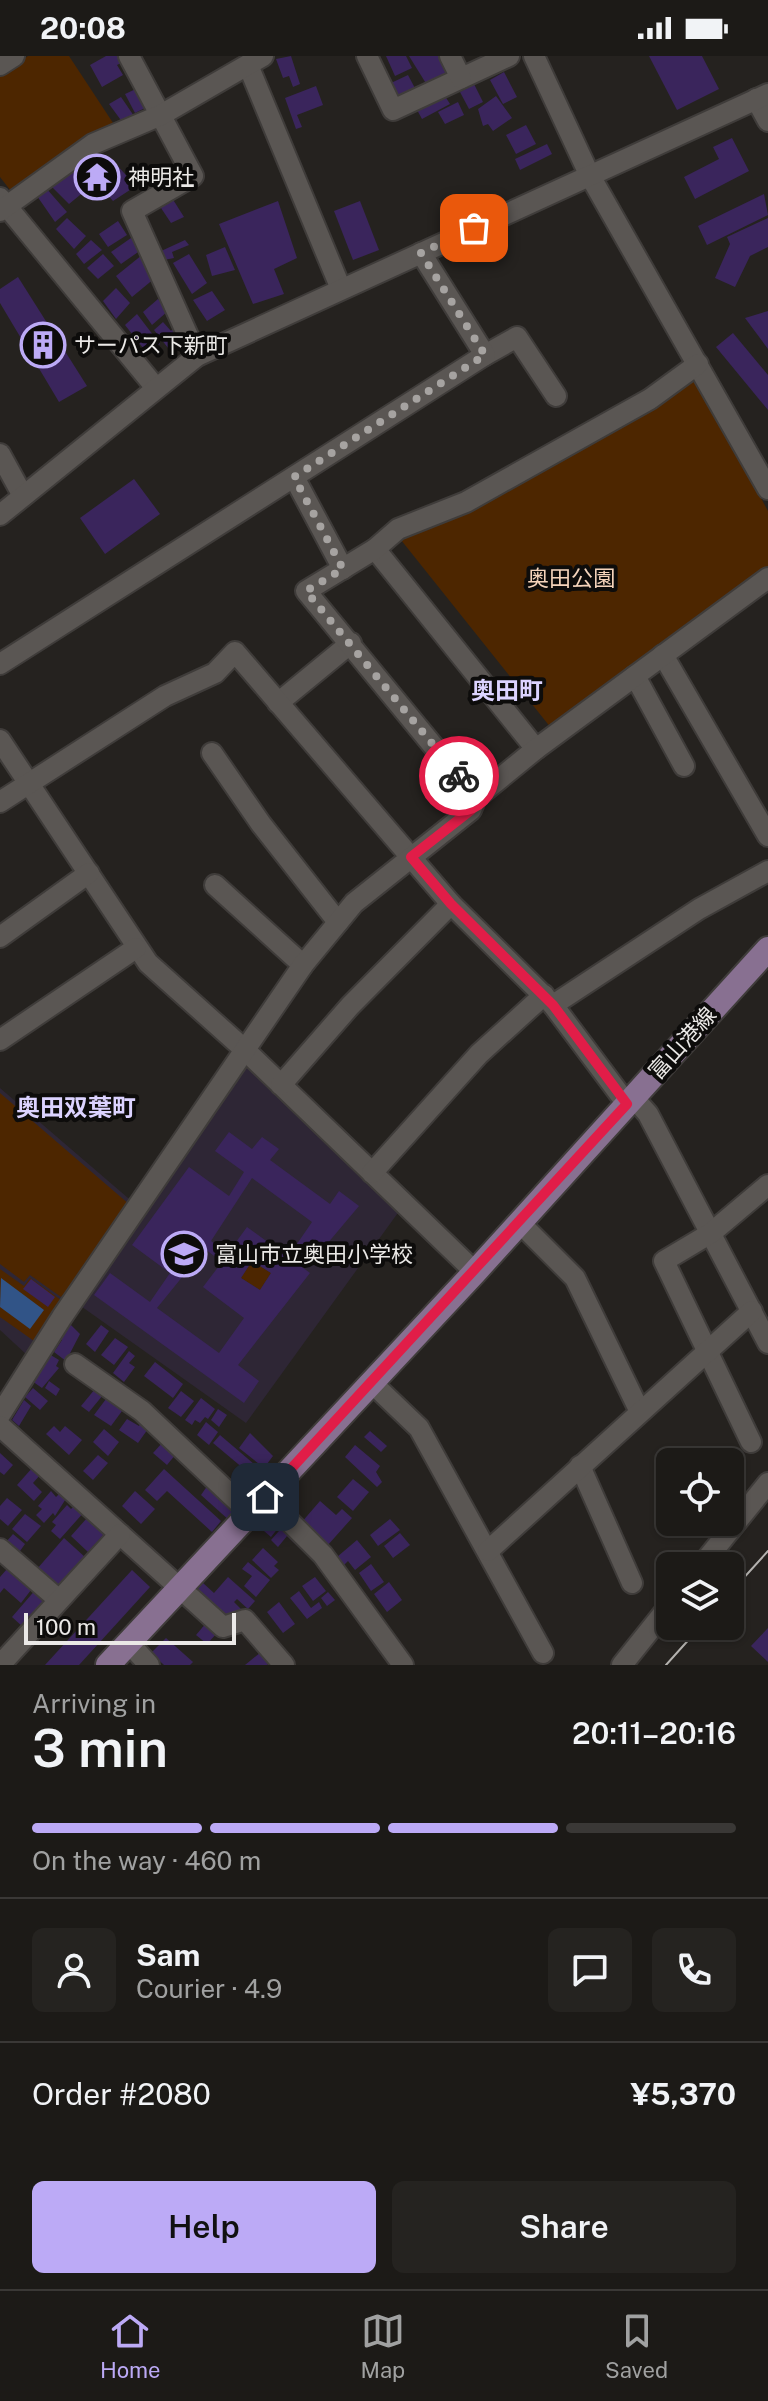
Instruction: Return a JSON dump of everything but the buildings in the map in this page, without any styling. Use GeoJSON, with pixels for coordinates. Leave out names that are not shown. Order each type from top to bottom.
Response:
{"type":"FeatureCollection","features":[{"type":"Feature","properties":{"kind":"main road","name":"富山港線"},"geometry":{"type":"LineString","coordinates":[[108,1665],[475,1272],[630,1100],[765,959]]}},
{"type":"Feature","properties":{"kind":"street"},"geometry":{"type":"LineString","coordinates":[[0,65],[14,56]]}},
{"type":"Feature","properties":{"kind":"street"},"geometry":{"type":"LineString","coordinates":[[129,56],[193,176],[132,211],[197,356]]}},
{"type":"Feature","properties":{"kind":"street"},"geometry":{"type":"LineString","coordinates":[[367,56],[393,110],[509,56]]}},
{"type":"Feature","properties":{"kind":"street"},"geometry":{"type":"LineString","coordinates":[[450,56],[461,78]]}},
{"type":"Feature","properties":{"kind":"street"},"geometry":{"type":"LineString","coordinates":[[534,56],[589,174],[768,489]]}},
{"type":"Feature","properties":{"kind":"street"},"geometry":{"type":"LineString","coordinates":[[156,388],[2,205],[93,144],[161,115],[255,60],[341,289]]}},
{"type":"Feature","properties":{"kind":"street"},"geometry":{"type":"LineString","coordinates":[[0,515],[197,356],[762,97],[768,121]]}},
{"type":"Feature","properties":{"kind":"street"},"geometry":{"type":"LineString","coordinates":[[421,253],[485,355]]}},
{"type":"Feature","properties":{"kind":"street"},"geometry":{"type":"LineString","coordinates":[[0,664],[517,337],[556,396]]}},
{"type":"Feature","properties":{"kind":"street"},"geometry":{"type":"LineString","coordinates":[[476,798],[306,591],[375,549],[398,529],[466,502],[650,399],[698,364]]}},
{"type":"Feature","properties":{"kind":"street"},"geometry":{"type":"LineString","coordinates":[[0,454],[23,496]]}},
{"type":"Feature","properties":{"kind":"street"},"geometry":{"type":"LineString","coordinates":[[294,477],[343,569]]}},
{"type":"Feature","properties":{"kind":"street"},"geometry":{"type":"LineString","coordinates":[[375,549],[536,749]]}},
{"type":"Feature","properties":{"kind":"street"},"geometry":{"type":"LineString","coordinates":[[0,1415],[62,1317],[244,1049],[303,965],[354,903],[471,810],[476,798],[536,749],[768,578]]}},
{"type":"Feature","properties":{"kind":"street"},"geometry":{"type":"LineString","coordinates":[[278,703],[351,643]]}},
{"type":"Feature","properties":{"kind":"street"},"geometry":{"type":"LineString","coordinates":[[0,802],[165,696],[215,673],[235,652],[451,904],[548,1000],[630,1100],[648,1114],[768,1343]]}},
{"type":"Feature","properties":{"kind":"street"},"geometry":{"type":"LineString","coordinates":[[663,655],[768,836]]}},
{"type":"Feature","properties":{"kind":"street"},"geometry":{"type":"LineString","coordinates":[[635,676],[684,766]]}},
{"type":"Feature","properties":{"kind":"street"},"geometry":{"type":"LineString","coordinates":[[0,740],[136,948],[475,1272]]}},
{"type":"Feature","properties":{"kind":"street"},"geometry":{"type":"LineString","coordinates":[[212,753],[261,824],[338,922]]}},
{"type":"Feature","properties":{"kind":"street"},"geometry":{"type":"LineString","coordinates":[[372,1173],[458,1082],[479,1054],[548,1000],[768,871]]}},
{"type":"Feature","properties":{"kind":"street"},"geometry":{"type":"LineString","coordinates":[[0,937],[89,873]]}},
{"type":"Feature","properties":{"kind":"street"},"geometry":{"type":"LineString","coordinates":[[215,885],[303,965]]}},
{"type":"Feature","properties":{"kind":"street"},"geometry":{"type":"LineString","coordinates":[[281,1085],[350,1006],[451,904]]}},
{"type":"Feature","properties":{"kind":"street"},"geometry":{"type":"LineString","coordinates":[[0,1040],[136,948]]}},
{"type":"Feature","properties":{"kind":"street"},"geometry":{"type":"LineString","coordinates":[[751,1442],[705,1353],[664,1261],[711,1233],[768,1185]]}},
{"type":"Feature","properties":{"kind":"street"},"geometry":{"type":"LineString","coordinates":[[520,1223],[575,1278],[640,1412]]}},
{"type":"Feature","properties":{"kind":"street"},"geometry":{"type":"LineString","coordinates":[[488,1551],[752,1311]]}},
{"type":"Feature","properties":{"kind":"street"},"geometry":{"type":"LineString","coordinates":[[75,1364],[142,1411],[323,1555],[403,1665]]}},
{"type":"Feature","properties":{"kind":"street"},"geometry":{"type":"LineString","coordinates":[[372,1383],[419,1428],[543,1653]]}},
{"type":"Feature","properties":{"kind":"street"},"geometry":{"type":"LineString","coordinates":[[0,1426],[223,1627],[245,1620],[284,1665]]}},
{"type":"Feature","properties":{"kind":"street"},"geometry":{"type":"LineString","coordinates":[[580,1466],[632,1583]]}},
{"type":"Feature","properties":{"kind":"street"},"geometry":{"type":"LineString","coordinates":[[712,1552],[768,1483]]}},
{"type":"Feature","properties":{"kind":"street"},"geometry":{"type":"LineString","coordinates":[[0,1665],[120,1534]]}},
{"type":"Feature","properties":{"kind":"street"},"geometry":{"type":"LineString","coordinates":[[0,1549],[59,1600]]}},
{"type":"Feature","properties":{"kind":"street"},"geometry":{"type":"LineString","coordinates":[[622,1665],[656,1622]]}},
{"type":"Feature","properties":{"kind":"street"},"geometry":{"type":"LineString","coordinates":[[128,1642],[149,1665]]}},
{"type":"Feature","properties":{"kind":"shaded area","name":"富山市立奥田小学校"},"geometry":{"type":"Polygon","coordinates":[[[246,1062],[400,1210],[246,1423],[68,1297],[27,1355],[0,1330],[0,1088],[142,1210],[246,1062]]]}},
{"type":"Feature","properties":{"kind":"green space"},"geometry":{"type":"Polygon","coordinates":[[[28,56],[69,56],[117,129],[14,195],[0,177],[0,73],[28,56]]]}},
{"type":"Feature","properties":{"kind":"green space","name":"奥田公園"},"geometry":{"type":"Polygon","coordinates":[[[696,378],[768,511],[768,566],[551,728],[401,540],[476,507],[696,378]]]}},
{"type":"Feature","properties":{"kind":"green space"},"geometry":{"type":"Polygon","coordinates":[[[0,1093],[130,1205],[77,1286],[73,1283],[61,1297],[30,1275],[24,1282],[0,1264],[0,1093]]]}},
{"type":"Feature","properties":{"kind":"green space"},"geometry":{"type":"Polygon","coordinates":[[[252,1261],[271,1273],[260,1290],[241,1278],[252,1261]]]}},
{"type":"Feature","properties":{"kind":"green space"},"geometry":{"type":"Polygon","coordinates":[[[0,1269],[24,1286],[30,1278],[61,1300],[34,1341],[0,1317],[0,1269]]]}},
{"type":"Feature","properties":{"kind":"water"},"geometry":{"type":"Polygon","coordinates":[[[1,1278],[44,1310],[30,1329],[0,1307],[1,1278]]]}},
{"type":"Feature","properties":{"kind":"tram line"},"geometry":{"type":"LineString","coordinates":[[744,1578],[768,1551]]}},
{"type":"Feature","properties":{"kind":"tram line"},"geometry":{"type":"LineString","coordinates":[[666,1665],[688,1640]]}},
{"type":"Feature","properties":{"kind":"way so far"},"geometry":{"type":"LineString","coordinates":[[459,776],[306,591],[343,569],[294,477],[485,355],[421,253],[474,228]]}},
{"type":"Feature","properties":{"kind":"place","name":"神明社"},"geometry":{"type":"Point","coordinates":[97,177]}},
{"type":"Feature","properties":{"kind":"place","name":"サーパス下新町"},"geometry":{"type":"Point","coordinates":[43,345]}},
{"type":"Feature","properties":{"kind":"place","name":"富山市立奥田小学校"},"geometry":{"type":"Point","coordinates":[184,1254]}},
{"type":"Feature","properties":{"kind":"district","name":"奥田町"},"geometry":{"type":"Point","coordinates":[507,691]}},
{"type":"Feature","properties":{"kind":"district","name":"奥田双葉町"},"geometry":{"type":"Point","coordinates":[76,1108]}},
{"type":"Feature","properties":{"kind":"route"},"geometry":{"type":"LineString","coordinates":[[265,1497],[627,1104],[553,1005],[451,904],[411,857],[471,810],[476,798],[459,776]]}}]}
